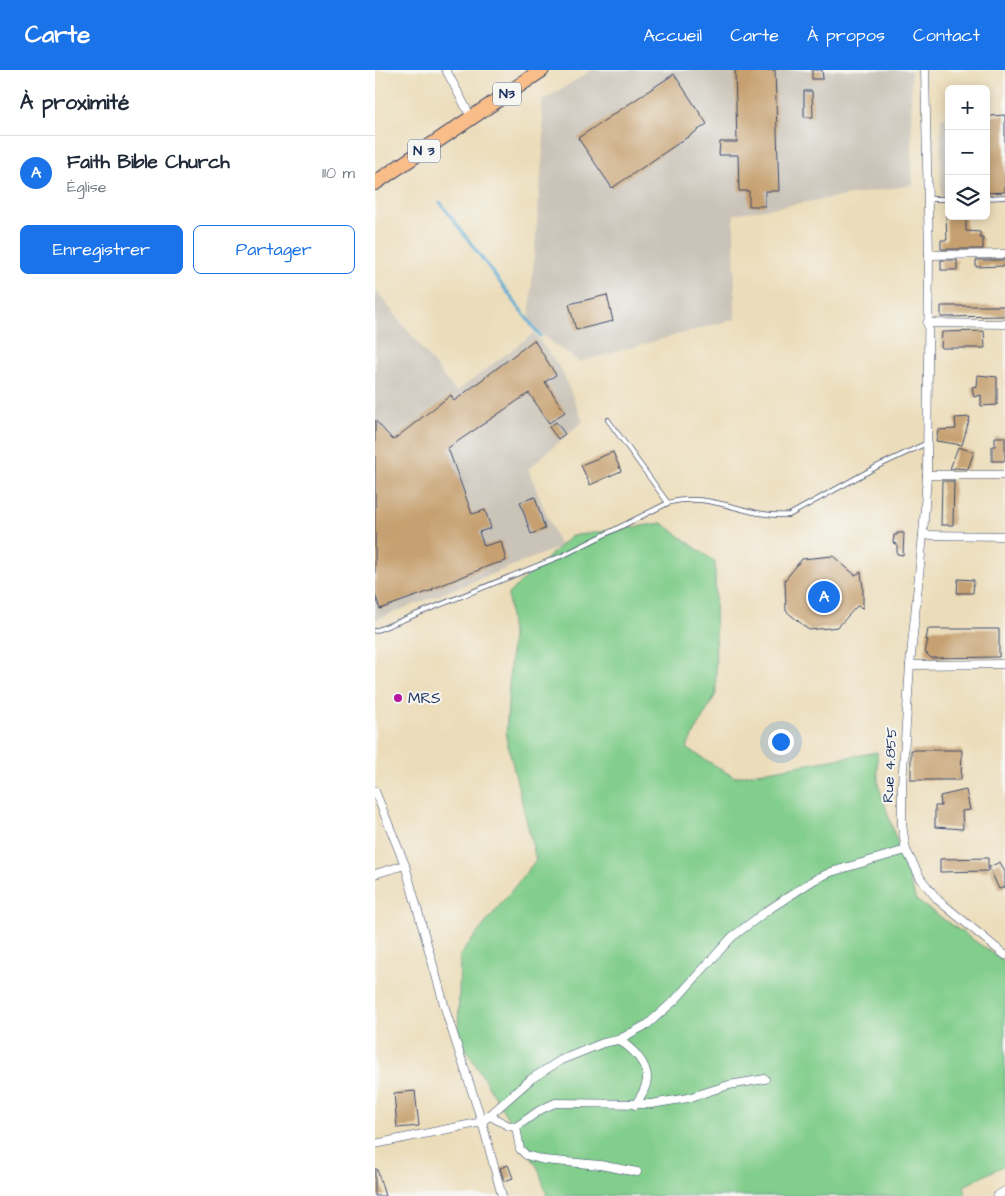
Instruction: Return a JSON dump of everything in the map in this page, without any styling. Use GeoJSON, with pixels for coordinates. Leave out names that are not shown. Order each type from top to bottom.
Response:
{"type":"FeatureCollection","features":[{"type":"Feature","properties":{"kind":"highway","name":"N3"},"geometry":{"type":"LineString","coordinates":[[472,119],[542,70]]}},
{"type":"Feature","properties":{"kind":"highway","name":"N 3"},"geometry":{"type":"LineString","coordinates":[[375,184],[472,119]]}},
{"type":"Feature","properties":{"kind":"street"},"geometry":{"type":"LineString","coordinates":[[446,70],[472,119]]}},
{"type":"Feature","properties":{"kind":"street","name":"Rue 4.855"},"geometry":{"type":"LineString","coordinates":[[925,70],[929,255],[927,475],[910,665],[902,785],[902,824],[906,850],[921,879],[938,900],[1005,955]]}},
{"type":"Feature","properties":{"kind":"street"},"geometry":{"type":"LineString","coordinates":[[929,255],[1005,254]]}},
{"type":"Feature","properties":{"kind":"street"},"geometry":{"type":"LineString","coordinates":[[927,322],[1005,324]]}},
{"type":"Feature","properties":{"kind":"street"},"geometry":{"type":"LineString","coordinates":[[927,475],[1005,475]]}},
{"type":"Feature","properties":{"kind":"street"},"geometry":{"type":"LineString","coordinates":[[923,535],[1005,536]]}},
{"type":"Feature","properties":{"kind":"street"},"geometry":{"type":"LineString","coordinates":[[910,665],[1005,664]]}},
{"type":"Feature","properties":{"kind":"street"},"geometry":{"type":"LineString","coordinates":[[375,791],[405,865],[447,1015],[482,1122],[502,1196]]}},
{"type":"Feature","properties":{"kind":"street"},"geometry":{"type":"LineString","coordinates":[[375,1144],[482,1122],[531,1079],[561,1060],[618,1040],[648,1024],[675,1000],[732,936],[814,880],[831,872],[906,850]]}},
{"type":"Feature","properties":{"kind":"street"},"geometry":{"type":"LineString","coordinates":[[375,874],[405,865]]}},
{"type":"Feature","properties":{"kind":"street"},"geometry":{"type":"LineString","coordinates":[[618,1040],[633,1049],[645,1071],[647,1080],[643,1092],[635,1105]]}},
{"type":"Feature","properties":{"kind":"street"},"geometry":{"type":"LineString","coordinates":[[489,1115],[509,1126],[516,1127],[540,1110],[555,1103],[635,1105],[688,1098],[729,1085],[765,1079]]}},
{"type":"Feature","properties":{"kind":"street"},"geometry":{"type":"LineString","coordinates":[[516,1127],[520,1149],[527,1155],[544,1160],[599,1165],[637,1172]]}},
{"type":"Feature","properties":{"kind":"street"},"geometry":{"type":"LineString","coordinates":[[997,1196],[1005,1191]]}},
{"type":"Feature","properties":{"kind":"lane"},"geometry":{"type":"LineString","coordinates":[[990,198],[1005,197]]}},
{"type":"Feature","properties":{"kind":"lane"},"geometry":{"type":"LineString","coordinates":[[928,199],[945,198]]}},
{"type":"Feature","properties":{"kind":"lane"},"geometry":{"type":"LineString","coordinates":[[608,420],[668,503]]}},
{"type":"Feature","properties":{"kind":"lane"},"geometry":{"type":"LineString","coordinates":[[375,630],[564,555],[668,503],[682,498],[704,499],[774,516],[789,514],[877,466],[927,443]]}},
{"type":"Feature","properties":{"kind":"shaded area"},"geometry":{"type":"Polygon","coordinates":[[[592,70],[911,70],[912,185],[734,214],[735,319],[579,362],[543,336],[529,320],[544,138],[542,101],[592,70]]]}},
{"type":"Feature","properties":{"kind":"shaded area"},"geometry":{"type":"Polygon","coordinates":[[[941,118],[945,118],[945,203],[941,203],[941,118]]]}},
{"type":"Feature","properties":{"kind":"shaded area"},"geometry":{"type":"Polygon","coordinates":[[[375,289],[456,392],[534,333],[562,371],[583,421],[528,469],[560,547],[375,620],[375,289]]]}},
{"type":"Feature","properties":{"kind":"green space"},"geometry":{"type":"Polygon","coordinates":[[[662,523],[715,562],[716,694],[686,748],[734,777],[877,752],[878,784],[916,900],[1005,962],[1005,1165],[964,1186],[966,1196],[547,1196],[539,1170],[458,1036],[460,955],[536,860],[506,737],[512,635],[508,594],[571,536],[662,523]]]}},
{"type":"Feature","properties":{"kind":"building"},"geometry":{"type":"Polygon","coordinates":[[[735,70],[775,70],[779,191],[765,191],[765,206],[749,206],[749,191],[739,191],[738,155],[719,155],[720,142],[737,142],[735,70]]]}},
{"type":"Feature","properties":{"kind":"building"},"geometry":{"type":"Polygon","coordinates":[[[812,70],[822,70],[823,79],[812,79],[812,70]]]}},
{"type":"Feature","properties":{"kind":"building"},"geometry":{"type":"Polygon","coordinates":[[[674,74],[707,124],[612,188],[578,138],[674,74]]]}},
{"type":"Feature","properties":{"kind":"building"},"geometry":{"type":"Polygon","coordinates":[[[804,91],[812,91],[813,117],[804,117],[804,91]]]}},
{"type":"Feature","properties":{"kind":"building"},"geometry":{"type":"Polygon","coordinates":[[[1005,115],[1005,192],[990,193],[991,116],[1005,115]]]}},
{"type":"Feature","properties":{"kind":"building"},"geometry":{"type":"Polygon","coordinates":[[[946,220],[966,220],[966,231],[980,232],[980,238],[983,238],[983,249],[941,249],[941,240],[947,240],[946,220]]]}},
{"type":"Feature","properties":{"kind":"building"},"geometry":{"type":"Polygon","coordinates":[[[941,260],[957,260],[957,270],[941,270],[941,260]]]}},
{"type":"Feature","properties":{"kind":"building"},"geometry":{"type":"Polygon","coordinates":[[[976,260],[1005,260],[1005,266],[976,267],[976,260]]]}},
{"type":"Feature","properties":{"kind":"building"},"geometry":{"type":"Polygon","coordinates":[[[607,295],[613,321],[576,330],[569,304],[607,295]]]}},
{"type":"Feature","properties":{"kind":"building"},"geometry":{"type":"Polygon","coordinates":[[[941,306],[1005,306],[1005,316],[941,317],[941,306]]]}},
{"type":"Feature","properties":{"kind":"building"},"geometry":{"type":"Polygon","coordinates":[[[984,331],[985,348],[941,348],[942,332],[984,331]]]}},
{"type":"Feature","properties":{"kind":"building"},"geometry":{"type":"Polygon","coordinates":[[[534,340],[556,375],[545,382],[565,412],[549,423],[529,393],[448,448],[472,514],[485,510],[491,528],[479,532],[484,546],[501,541],[506,561],[491,565],[433,590],[380,609],[375,594],[375,420],[393,440],[451,395],[454,401],[534,340]]]}},
{"type":"Feature","properties":{"kind":"building"},"geometry":{"type":"Polygon","coordinates":[[[978,375],[997,377],[997,405],[981,406],[981,395],[974,397],[972,387],[977,386],[978,375]]]}},
{"type":"Feature","properties":{"kind":"building"},"geometry":{"type":"Polygon","coordinates":[[[970,417],[962,445],[936,441],[938,430],[956,429],[955,418],[970,417]]]}},
{"type":"Feature","properties":{"kind":"building"},"geometry":{"type":"Polygon","coordinates":[[[556,422],[565,434],[558,439],[549,427],[556,422]]]}},
{"type":"Feature","properties":{"kind":"building"},"geometry":{"type":"Polygon","coordinates":[[[995,437],[1005,437],[1005,461],[992,461],[992,446],[995,446],[995,437]]]}},
{"type":"Feature","properties":{"kind":"building"},"geometry":{"type":"Polygon","coordinates":[[[958,447],[974,452],[968,469],[950,469],[958,447]]]}},
{"type":"Feature","properties":{"kind":"building"},"geometry":{"type":"Polygon","coordinates":[[[613,452],[621,471],[590,485],[581,465],[613,452]]]}},
{"type":"Feature","properties":{"kind":"building"},"geometry":{"type":"Polygon","coordinates":[[[942,481],[954,481],[953,525],[941,525],[942,481]]]}},
{"type":"Feature","properties":{"kind":"building"},"geometry":{"type":"Polygon","coordinates":[[[535,497],[545,529],[531,534],[520,502],[535,497]]]}},
{"type":"Feature","properties":{"kind":"building"},"geometry":{"type":"Polygon","coordinates":[[[897,533],[904,533],[903,555],[897,554],[897,544],[893,543],[894,535],[897,535],[897,533]]]}},
{"type":"Feature","properties":{"kind":"building"},"geometry":{"type":"Polygon","coordinates":[[[833,556],[855,575],[861,572],[863,608],[857,606],[838,627],[809,630],[786,611],[785,580],[802,559],[833,556]]]}},
{"type":"Feature","properties":{"kind":"building"},"geometry":{"type":"Polygon","coordinates":[[[958,579],[974,580],[973,593],[957,593],[958,579]]]}},
{"type":"Feature","properties":{"kind":"building"},"geometry":{"type":"Polygon","coordinates":[[[928,629],[999,629],[999,657],[931,658],[925,652],[928,629]]]}},
{"type":"Feature","properties":{"kind":"building"},"geometry":{"type":"Polygon","coordinates":[[[911,750],[962,750],[961,780],[911,780],[911,750]]]}},
{"type":"Feature","properties":{"kind":"building"},"geometry":{"type":"Polygon","coordinates":[[[966,790],[970,810],[962,811],[963,829],[935,827],[935,806],[941,806],[940,796],[966,790]]]}},
{"type":"Feature","properties":{"kind":"building"},"geometry":{"type":"Polygon","coordinates":[[[988,858],[988,871],[940,872],[940,859],[988,858]]]}},
{"type":"Feature","properties":{"kind":"building"},"geometry":{"type":"Polygon","coordinates":[[[1000,862],[1005,872],[1005,887],[999,889],[989,867],[1000,862]]]}},
{"type":"Feature","properties":{"kind":"building"},"geometry":{"type":"Polygon","coordinates":[[[415,1091],[419,1126],[397,1128],[394,1093],[415,1091]]]}},
{"type":"Feature","properties":{"kind":"building"},"geometry":{"type":"Polygon","coordinates":[[[508,1165],[513,1178],[504,1181],[500,1168],[508,1165]]]}},
{"type":"Feature","properties":{"kind":"building"},"geometry":{"type":"Polygon","coordinates":[[[375,1169],[377,1169],[385,1196],[375,1196],[375,1169]]]}},
{"type":"Feature","properties":{"kind":"waterway"},"geometry":{"type":"LineString","coordinates":[[440,202],[540,336]]}},
{"type":"Feature","properties":{"kind":"place","name":"Faith Bible Church"},"geometry":{"type":"Point","coordinates":[824,597]}},
{"type":"Feature","properties":{"kind":"place","name":"MRS"},"geometry":{"type":"Point","coordinates":[398,698]}}]}
